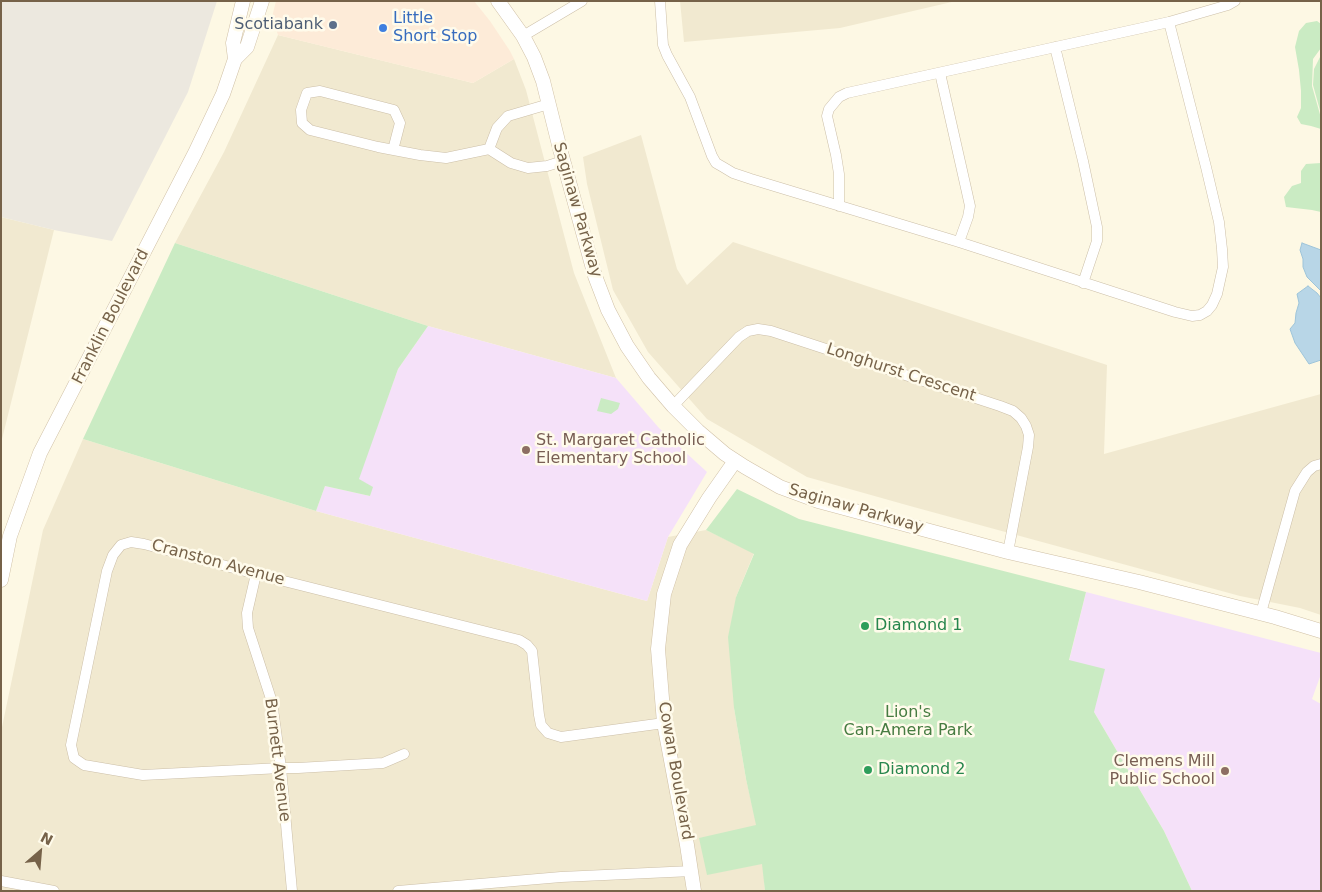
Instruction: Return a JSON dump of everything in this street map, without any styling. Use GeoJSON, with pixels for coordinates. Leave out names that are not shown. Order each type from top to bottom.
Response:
{"type":"FeatureCollection","features":[{"type":"Feature","properties":{"kind":"street","name":"Franklin Boulevard"},"geometry":{"type":"LineString","coordinates":[[235,59],[232,43],[243,1]]}},
{"type":"Feature","properties":{"kind":"street","name":"Franklin Boulevard"},"geometry":{"type":"LineString","coordinates":[[1,580],[10,536],[40,453],[203,135],[223,94],[235,59],[247,47],[262,1]]}},
{"type":"Feature","properties":{"kind":"street","name":"Saginaw Parkway"},"geometry":{"type":"LineString","coordinates":[[498,1],[523,36],[543,81],[589,258],[608,310],[627,346],[649,378],[698,431],[735,461],[780,487],[818,501],[1008,552],[1139,582],[1321,630]]}},
{"type":"Feature","properties":{"kind":"street"},"geometry":{"type":"LineString","coordinates":[[523,36],[582,1]]}},
{"type":"Feature","properties":{"kind":"street"},"geometry":{"type":"LineString","coordinates":[[660,1],[663,44],[667,56],[690,97],[716,163],[733,172],[1192,316],[1207,312],[1212,305],[1217,294],[1223,267],[1219,222],[1169,22]]}},
{"type":"Feature","properties":{"kind":"street"},"geometry":{"type":"LineString","coordinates":[[839,206],[839,174],[827,116],[829,109],[839,97],[847,93],[1169,22],[1228,5],[1235,1]]}},
{"type":"Feature","properties":{"kind":"street"},"geometry":{"type":"LineString","coordinates":[[1055,47],[1097,227],[1097,241],[1083,283]]}},
{"type":"Feature","properties":{"kind":"street"},"geometry":{"type":"LineString","coordinates":[[940,73],[970,206],[960,242]]}},
{"type":"Feature","properties":{"kind":"street"},"geometry":{"type":"LineString","coordinates":[[393,150],[400,123],[394,110],[320,91],[307,93],[301,110],[302,123],[310,130],[378,147],[393,150],[420,155],[446,158],[489,148],[511,163],[528,168],[548,166],[563,161]]}},
{"type":"Feature","properties":{"kind":"street"},"geometry":{"type":"LineString","coordinates":[[489,148],[497,128],[508,116],[549,104]]}},
{"type":"Feature","properties":{"kind":"street","name":"Longhurst Crescent"},"geometry":{"type":"LineString","coordinates":[[673,406],[739,337],[748,331],[758,329],[771,331],[1013,411],[1021,418],[1029,435],[1008,552]]}},
{"type":"Feature","properties":{"kind":"street","name":"Cowan Boulevard"},"geometry":{"type":"LineString","coordinates":[[694,891],[692,871],[664,723],[658,649],[664,594],[680,545],[735,461]]}},
{"type":"Feature","properties":{"kind":"street"},"geometry":{"type":"LineString","coordinates":[[1261,613],[1295,491],[1307,472],[1314,466],[1321,464]]}},
{"type":"Feature","properties":{"kind":"street","name":"Cranston Avenue"},"geometry":{"type":"LineString","coordinates":[[281,768],[143,775],[84,765],[74,758],[71,746],[107,571],[113,555],[120,545],[131,542],[144,544],[519,640],[528,645],[532,651],[538,715],[541,725],[548,733],[561,737],[664,723]]}},
{"type":"Feature","properties":{"kind":"street","name":"Burnett Avenue"},"geometry":{"type":"LineString","coordinates":[[256,574],[247,613],[248,628],[272,702],[281,768],[292,891]]}},
{"type":"Feature","properties":{"kind":"street"},"geometry":{"type":"LineString","coordinates":[[281,768],[382,763],[404,754]]}},
{"type":"Feature","properties":{"kind":"street"},"geometry":{"type":"LineString","coordinates":[[398,891],[562,877],[692,871]]}},
{"type":"Feature","properties":{"kind":"street"},"geometry":{"type":"LineString","coordinates":[[1,881],[54,891]]}},
{"type":"Feature","properties":{"kind":"shaded area"},"geometry":{"type":"Polygon","coordinates":[[[1,1],[217,1],[188,92],[112,241],[54,230],[1,217],[1,1]]]}},
{"type":"Feature","properties":{"kind":"shaded area"},"geometry":{"type":"Polygon","coordinates":[[[276,1],[474,1],[490,21],[514,59],[473,83],[278,35],[272,17],[276,1]]]}},
{"type":"Feature","properties":{"kind":"shaded area"},"geometry":{"type":"Polygon","coordinates":[[[680,1],[956,1],[840,28],[684,42],[680,1]]]}},
{"type":"Feature","properties":{"kind":"shaded area"},"geometry":{"type":"Polygon","coordinates":[[[278,35],[473,83],[514,59],[526,90],[574,273],[616,378],[428,326],[175,243],[224,152],[278,35]]]}},
{"type":"Feature","properties":{"kind":"shaded area"},"geometry":{"type":"Polygon","coordinates":[[[641,135],[677,269],[687,285],[733,242],[1107,365],[1104,454],[1321,394],[1321,615],[1300,608],[1240,596],[807,477],[707,419],[648,352],[613,290],[587,184],[583,157],[641,135]]]}},
{"type":"Feature","properties":{"kind":"shaded area"},"geometry":{"type":"Polygon","coordinates":[[[1,217],[54,230],[1,443],[1,217]]]}},
{"type":"Feature","properties":{"kind":"shaded area","name":"St. Margaret Catholic Elementary School"},"geometry":{"type":"Polygon","coordinates":[[[428,326],[616,378],[659,428],[707,472],[668,537],[647,601],[316,511],[325,486],[370,496],[372,487],[358,479],[398,369],[428,326]]]}},
{"type":"Feature","properties":{"kind":"shaded area"},"geometry":{"type":"Polygon","coordinates":[[[83,439],[316,511],[647,601],[668,537],[706,530],[754,553],[736,597],[734,708],[746,779],[757,826],[699,839],[763,864],[765,891],[1,891],[1,732],[43,530],[83,439]]]}},
{"type":"Feature","properties":{"kind":"shaded area","name":"Clemens Mill Public School"},"geometry":{"type":"Polygon","coordinates":[[[1086,592],[1321,653],[1321,674],[1312,699],[1321,704],[1321,891],[1192,891],[1164,831],[1094,712],[1069,661],[1086,592]]]}},
{"type":"Feature","properties":{"kind":"green space"},"geometry":{"type":"Polygon","coordinates":[[[1317,21],[1321,24],[1321,48],[1313,59],[1312,86],[1321,118],[1321,129],[1301,124],[1297,117],[1301,108],[1301,91],[1295,47],[1299,31],[1306,23],[1317,21]]]}},
{"type":"Feature","properties":{"kind":"green space"},"geometry":{"type":"Polygon","coordinates":[[[1321,55],[1321,114],[1313,85],[1314,69],[1321,55]]]}},
{"type":"Feature","properties":{"kind":"green space"},"geometry":{"type":"Polygon","coordinates":[[[1321,163],[1321,212],[1286,207],[1284,197],[1292,186],[1301,183],[1301,171],[1306,164],[1321,163]]]}},
{"type":"Feature","properties":{"kind":"green space"},"geometry":{"type":"Polygon","coordinates":[[[175,243],[428,326],[398,369],[359,479],[373,487],[370,496],[325,486],[316,511],[83,439],[175,243]]]}},
{"type":"Feature","properties":{"kind":"green space"},"geometry":{"type":"Polygon","coordinates":[[[601,398],[620,403],[618,409],[611,414],[597,411],[601,398]]]}},
{"type":"Feature","properties":{"kind":"green space","name":"Lion's Can-Amera Park"},"geometry":{"type":"Polygon","coordinates":[[[737,489],[799,519],[1086,592],[1069,660],[1105,669],[1094,712],[1164,831],[1192,891],[765,891],[762,864],[707,875],[699,838],[756,825],[734,708],[728,637],[736,597],[754,554],[706,530],[737,489]]]}},
{"type":"Feature","properties":{"kind":"water"},"geometry":{"type":"Polygon","coordinates":[[[1302,243],[1321,250],[1321,291],[1307,277],[1303,267],[1300,250],[1302,243]]]}},
{"type":"Feature","properties":{"kind":"water"},"geometry":{"type":"Polygon","coordinates":[[[1308,286],[1321,298],[1321,360],[1309,364],[1295,343],[1290,329],[1295,323],[1299,303],[1297,294],[1308,286]]]}},
{"type":"Feature","properties":{"kind":"place","name":"Scotiabank"},"geometry":{"type":"Point","coordinates":[333,25]}},
{"type":"Feature","properties":{"kind":"place","name":"Little Short Stop"},"geometry":{"type":"Point","coordinates":[383,28]}},
{"type":"Feature","properties":{"kind":"place","name":"St. Margaret Catholic Elementary School"},"geometry":{"type":"Point","coordinates":[526,450]}},
{"type":"Feature","properties":{"kind":"place","name":"Diamond 1"},"geometry":{"type":"Point","coordinates":[865,626]}},
{"type":"Feature","properties":{"kind":"place","name":"Diamond 2"},"geometry":{"type":"Point","coordinates":[868,770]}},
{"type":"Feature","properties":{"kind":"place","name":"Clemens Mill Public School"},"geometry":{"type":"Point","coordinates":[1225,771]}}]}
